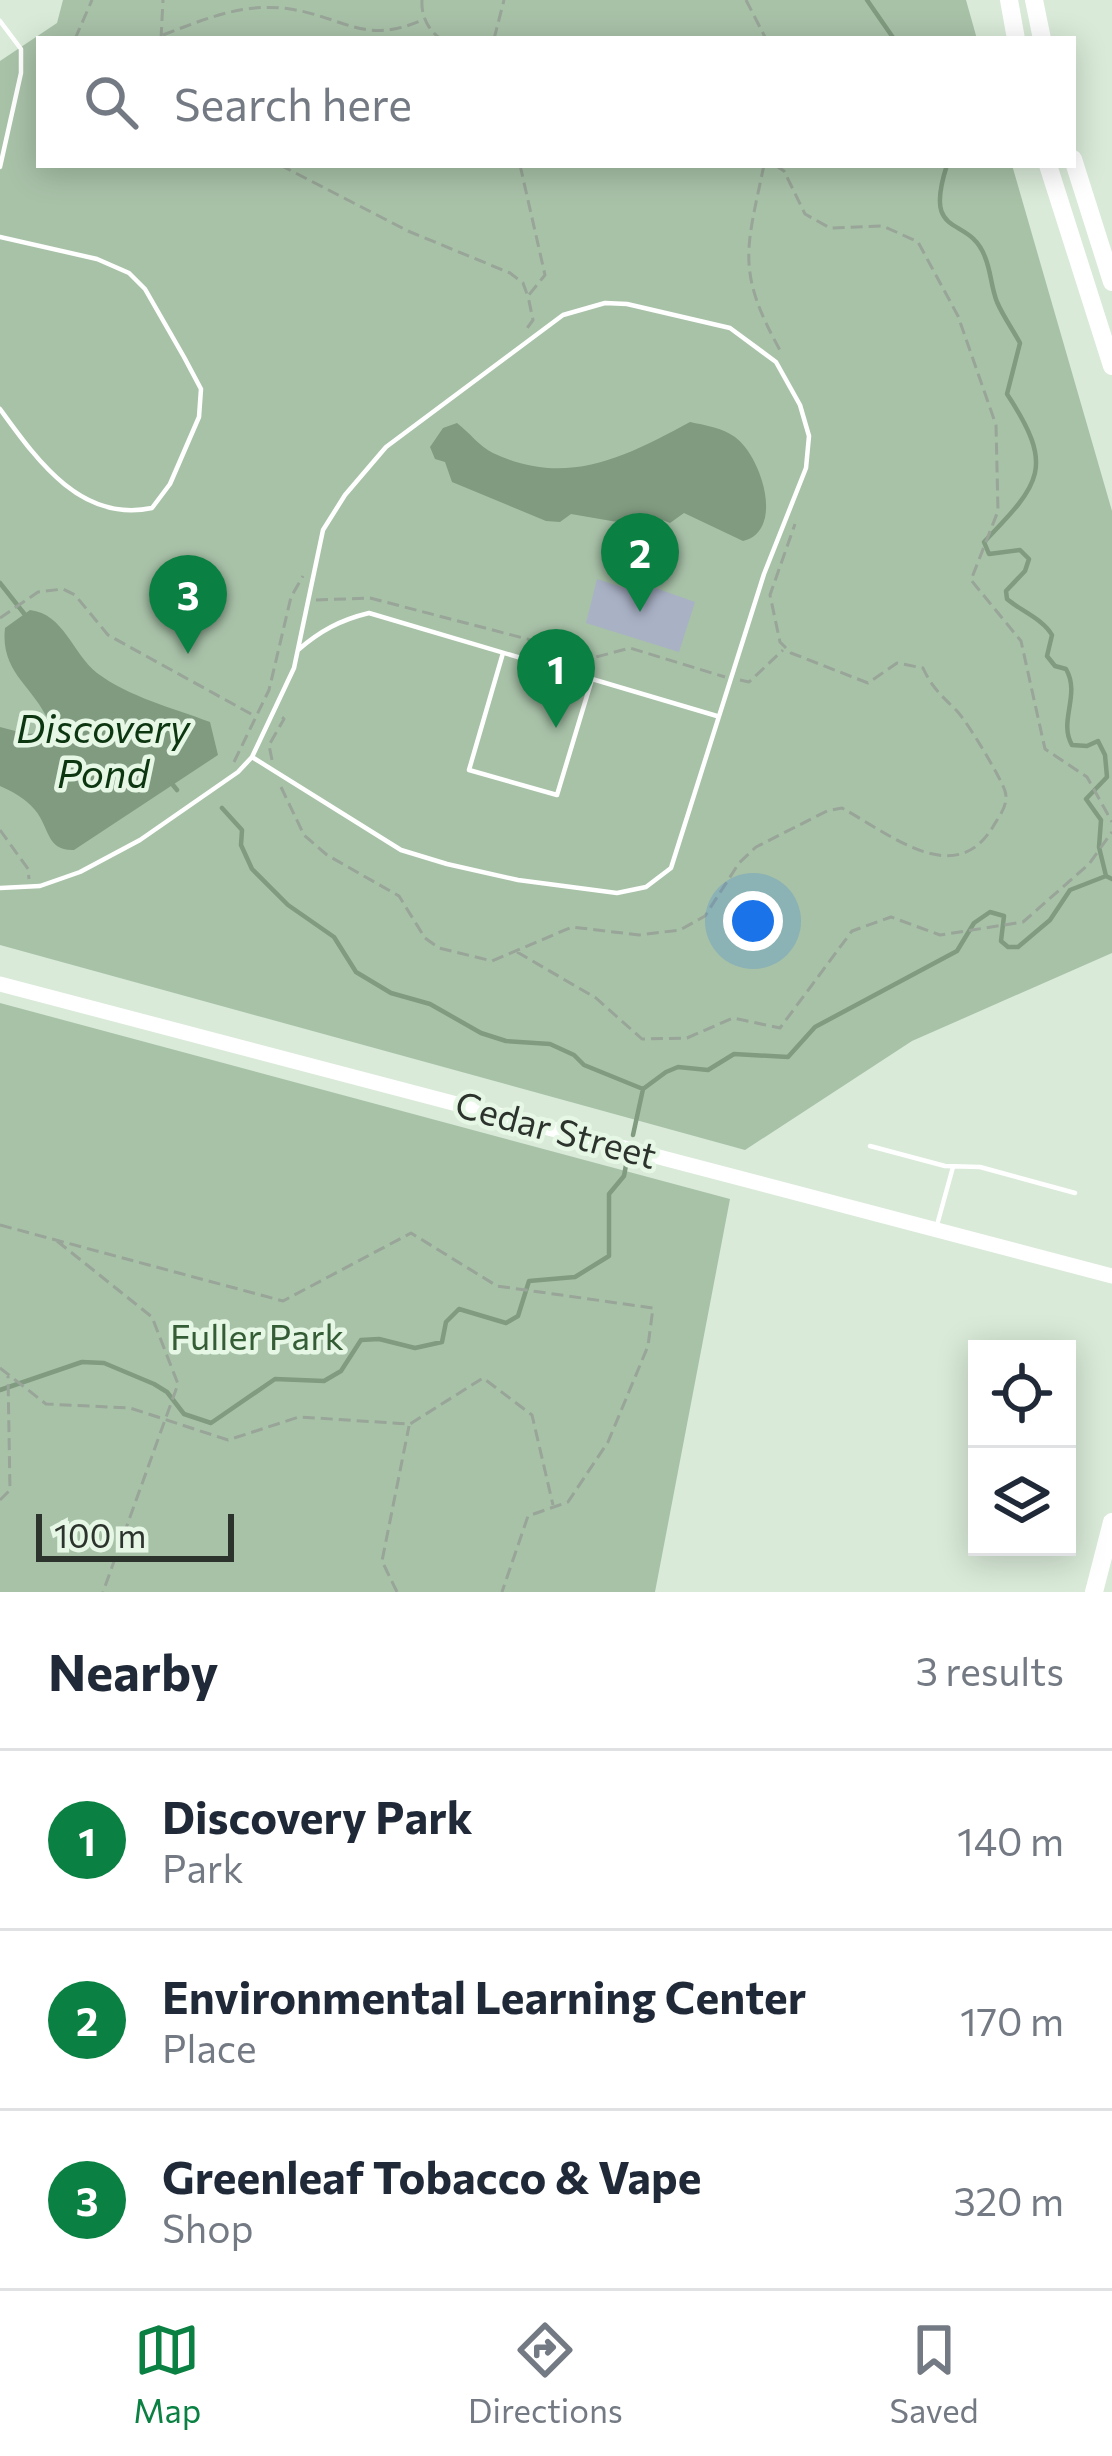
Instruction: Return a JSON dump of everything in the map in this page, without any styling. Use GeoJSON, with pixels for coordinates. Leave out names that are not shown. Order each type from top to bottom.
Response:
{"type":"FeatureCollection","features":[{"type":"Feature","properties":{"kind":"highway"},"geometry":{"type":"LineString","coordinates":[[1009,0],[1015,36]]}},
{"type":"Feature","properties":{"kind":"highway"},"geometry":{"type":"LineString","coordinates":[[1034,0],[1041,36]]}},
{"type":"Feature","properties":{"kind":"highway"},"geometry":{"type":"LineString","coordinates":[[1049,168],[1112,366]]}},
{"type":"Feature","properties":{"kind":"highway"},"geometry":{"type":"LineString","coordinates":[[1076,168],[1112,282]]}},
{"type":"Feature","properties":{"kind":"highway"},"geometry":{"type":"LineString","coordinates":[[1094,1592],[1112,1522]]}},
{"type":"Feature","properties":{"kind":"main road","name":"Cedar Street"},"geometry":{"type":"LineString","coordinates":[[0,983],[1112,1276]]}},
{"type":"Feature","properties":{"kind":"lane"},"geometry":{"type":"LineString","coordinates":[[0,20],[21,49],[21,74],[0,166]]}},
{"type":"Feature","properties":{"kind":"lane"},"geometry":{"type":"LineString","coordinates":[[0,236],[97,259],[129,273],[145,289],[201,389],[199,417],[170,484],[152,508],[133,512],[84,500],[66,489],[0,410]]}},
{"type":"Feature","properties":{"kind":"lane"},"geometry":{"type":"LineString","coordinates":[[0,888],[40,886],[80,872],[198,802],[252,758],[298,650],[323,530],[345,495],[386,447],[563,315],[605,304],[627,304],[730,328],[776,362],[800,405],[809,436],[806,468],[764,574],[671,868],[646,887],[617,893],[518,880],[401,850],[252,758]]}},
{"type":"Feature","properties":{"kind":"lane"},"geometry":{"type":"LineString","coordinates":[[298,650],[344,619],[369,613],[719,717]]}},
{"type":"Feature","properties":{"kind":"lane"},"geometry":{"type":"LineString","coordinates":[[503,653],[469,770],[557,795],[592,679]]}},
{"type":"Feature","properties":{"kind":"lane"},"geometry":{"type":"LineString","coordinates":[[870,1146],[953,1167],[980,1167],[1075,1193]]}},
{"type":"Feature","properties":{"kind":"lane"},"geometry":{"type":"LineString","coordinates":[[936,1231],[953,1167]]}},
{"type":"Feature","properties":{"kind":"path"},"geometry":{"type":"LineString","coordinates":[[76,36],[92,0]]}},
{"type":"Feature","properties":{"kind":"path"},"geometry":{"type":"LineString","coordinates":[[162,36],[163,0]]}},
{"type":"Feature","properties":{"kind":"path"},"geometry":{"type":"LineString","coordinates":[[422,0],[425,19],[439,36]]}},
{"type":"Feature","properties":{"kind":"path"},"geometry":{"type":"LineString","coordinates":[[495,36],[505,0]]}},
{"type":"Feature","properties":{"kind":"path"},"geometry":{"type":"LineString","coordinates":[[746,0],[764,36]]}},
{"type":"Feature","properties":{"kind":"path"},"geometry":{"type":"LineString","coordinates":[[165,36],[246,8],[289,9],[372,32],[425,19]]}},
{"type":"Feature","properties":{"kind":"path"},"geometry":{"type":"LineString","coordinates":[[286,168],[408,231],[510,273],[523,283],[528,296]]}},
{"type":"Feature","properties":{"kind":"path"},"geometry":{"type":"LineString","coordinates":[[763,168],[749,225],[748,255],[756,302],[783,357]]}},
{"type":"Feature","properties":{"kind":"path"},"geometry":{"type":"LineString","coordinates":[[780,168],[805,214],[830,228],[883,226],[919,242],[958,316],[996,425],[998,511],[971,580],[1021,641],[1045,749],[1087,777],[1112,822]]}},
{"type":"Feature","properties":{"kind":"path"},"geometry":{"type":"LineString","coordinates":[[265,697],[284,718],[269,745],[288,808],[304,836],[327,856],[399,896],[425,938],[439,948],[492,961],[572,927],[639,935],[680,930],[705,916],[739,863],[756,848],[827,811],[842,808],[926,854],[967,855],[987,838],[1004,809],[1006,793],[968,725],[932,688],[923,668],[897,663],[868,683],[791,653],[780,642],[770,595],[795,524]]}},
{"type":"Feature","properties":{"kind":"path"},"geometry":{"type":"LineString","coordinates":[[0,618],[38,592],[63,589],[75,595],[108,635],[254,716]]}},
{"type":"Feature","properties":{"kind":"path"},"geometry":{"type":"LineString","coordinates":[[291,597],[370,598],[596,657],[630,648],[749,682],[785,647]]}},
{"type":"Feature","properties":{"kind":"path"},"geometry":{"type":"LineString","coordinates":[[0,830],[28,869],[29,880]]}},
{"type":"Feature","properties":{"kind":"path"},"geometry":{"type":"LineString","coordinates":[[515,951],[596,998],[642,1039],[687,1038],[733,1018],[780,1028],[852,932],[891,917],[940,935],[1023,922],[1089,863],[1112,832]]}},
{"type":"Feature","properties":{"kind":"path"},"geometry":{"type":"LineString","coordinates":[[0,1225],[283,1301],[411,1233],[497,1286],[653,1308],[649,1346],[608,1442],[568,1502],[528,1516],[502,1592]]}},
{"type":"Feature","properties":{"kind":"path"},"geometry":{"type":"LineString","coordinates":[[56,1240],[152,1317],[178,1384],[103,1592]]}},
{"type":"Feature","properties":{"kind":"path"},"geometry":{"type":"LineString","coordinates":[[0,1369],[46,1403],[130,1408],[228,1440],[298,1417],[410,1424],[483,1378],[532,1415],[554,1507]]}},
{"type":"Feature","properties":{"kind":"path"},"geometry":{"type":"LineString","coordinates":[[0,1501],[10,1490],[8,1375]]}},
{"type":"Feature","properties":{"kind":"path"},"geometry":{"type":"LineString","coordinates":[[397,1592],[382,1561],[410,1424]]}},
{"type":"Feature","properties":{"kind":"green space"},"geometry":{"type":"Polygon","coordinates":[[[63,0],[966,0],[976,36],[38,36],[57,23],[63,0]]]}},
{"type":"Feature","properties":{"kind":"green space"},"geometry":{"type":"Polygon","coordinates":[[[36,37],[36,168],[1013,168],[1112,511],[1112,953],[912,1041],[745,1150],[0,945],[0,61],[36,37]]]}},
{"type":"Feature","properties":{"kind":"green space","name":"Fuller Park"},"geometry":{"type":"Polygon","coordinates":[[[0,1003],[730,1199],[655,1592],[0,1592],[0,1003]]]}},
{"type":"Feature","properties":{"kind":"water"},"geometry":{"type":"Polygon","coordinates":[[[690,422],[730,434],[754,460],[766,509],[756,534],[743,541],[684,513],[670,523],[646,516],[623,523],[571,514],[560,522],[546,521],[452,482],[445,462],[435,459],[430,447],[443,428],[457,423],[493,453],[545,468],[570,468],[642,447],[690,422]]]}},
{"type":"Feature","properties":{"kind":"water","name":"Discovery Pond"},"geometry":{"type":"Polygon","coordinates":[[[30,610],[51,619],[97,673],[123,689],[210,722],[218,755],[74,850],[53,843],[31,806],[0,786],[0,727],[41,733],[48,720],[12,667],[5,643],[5,628],[30,610]]]}},
{"type":"Feature","properties":{"kind":"building"},"geometry":{"type":"Polygon","coordinates":[[[597,579],[640,593],[644,584],[695,602],[679,652],[586,623],[597,579]]]}},
{"type":"Feature","properties":{"kind":"waterway"},"geometry":{"type":"LineString","coordinates":[[867,0],[892,36]]}},
{"type":"Feature","properties":{"kind":"waterway"},"geometry":{"type":"LineString","coordinates":[[946,168],[940,206],[944,216],[978,244],[997,302],[1020,343],[1007,394],[1036,457],[1029,488],[984,542],[989,554],[1020,550],[1029,559],[1025,571],[1006,591],[1007,599],[1052,635],[1047,656],[1055,666],[1066,669],[1070,679],[1067,727],[1072,745],[1098,741],[1105,755],[1107,777],[1086,799],[1101,820],[1099,847],[1106,876]]}},
{"type":"Feature","properties":{"kind":"waterway"},"geometry":{"type":"LineString","coordinates":[[0,583],[26,616]]}},
{"type":"Feature","properties":{"kind":"waterway"},"geometry":{"type":"LineString","coordinates":[[169,780],[177,790]]}},
{"type":"Feature","properties":{"kind":"waterway"},"geometry":{"type":"LineString","coordinates":[[222,808],[242,830],[241,845],[252,869],[288,905],[334,937],[356,972],[391,993],[430,1004],[481,1033],[506,1041],[550,1044],[584,1065],[643,1089]]}},
{"type":"Feature","properties":{"kind":"waterway"},"geometry":{"type":"LineString","coordinates":[[633,1135],[643,1089],[666,1072],[678,1067],[708,1070],[734,1054],[788,1057],[815,1027],[957,951],[974,923],[990,912],[1004,916],[1001,941],[1018,947],[1050,920],[1070,890],[1106,876],[1112,879]]}},
{"type":"Feature","properties":{"kind":"waterway"},"geometry":{"type":"LineString","coordinates":[[0,1390],[82,1362],[104,1363],[154,1384],[184,1414],[211,1423],[275,1379],[324,1381],[341,1371],[361,1340],[379,1339],[415,1348],[442,1342],[446,1322],[459,1309],[506,1323],[518,1316],[529,1281],[575,1277],[609,1256],[609,1194],[624,1176],[626,1165]]}},
{"type":"Feature","properties":{"kind":"place","name":"Environmental Learning Center"},"geometry":{"type":"Point","coordinates":[640,612]}},
{"type":"Feature","properties":{"kind":"place","name":"Greenleaf Tobacco & Vape"},"geometry":{"type":"Point","coordinates":[188,654]}},
{"type":"Feature","properties":{"kind":"place","name":"Discovery Park"},"geometry":{"type":"Point","coordinates":[556,728]}}]}
